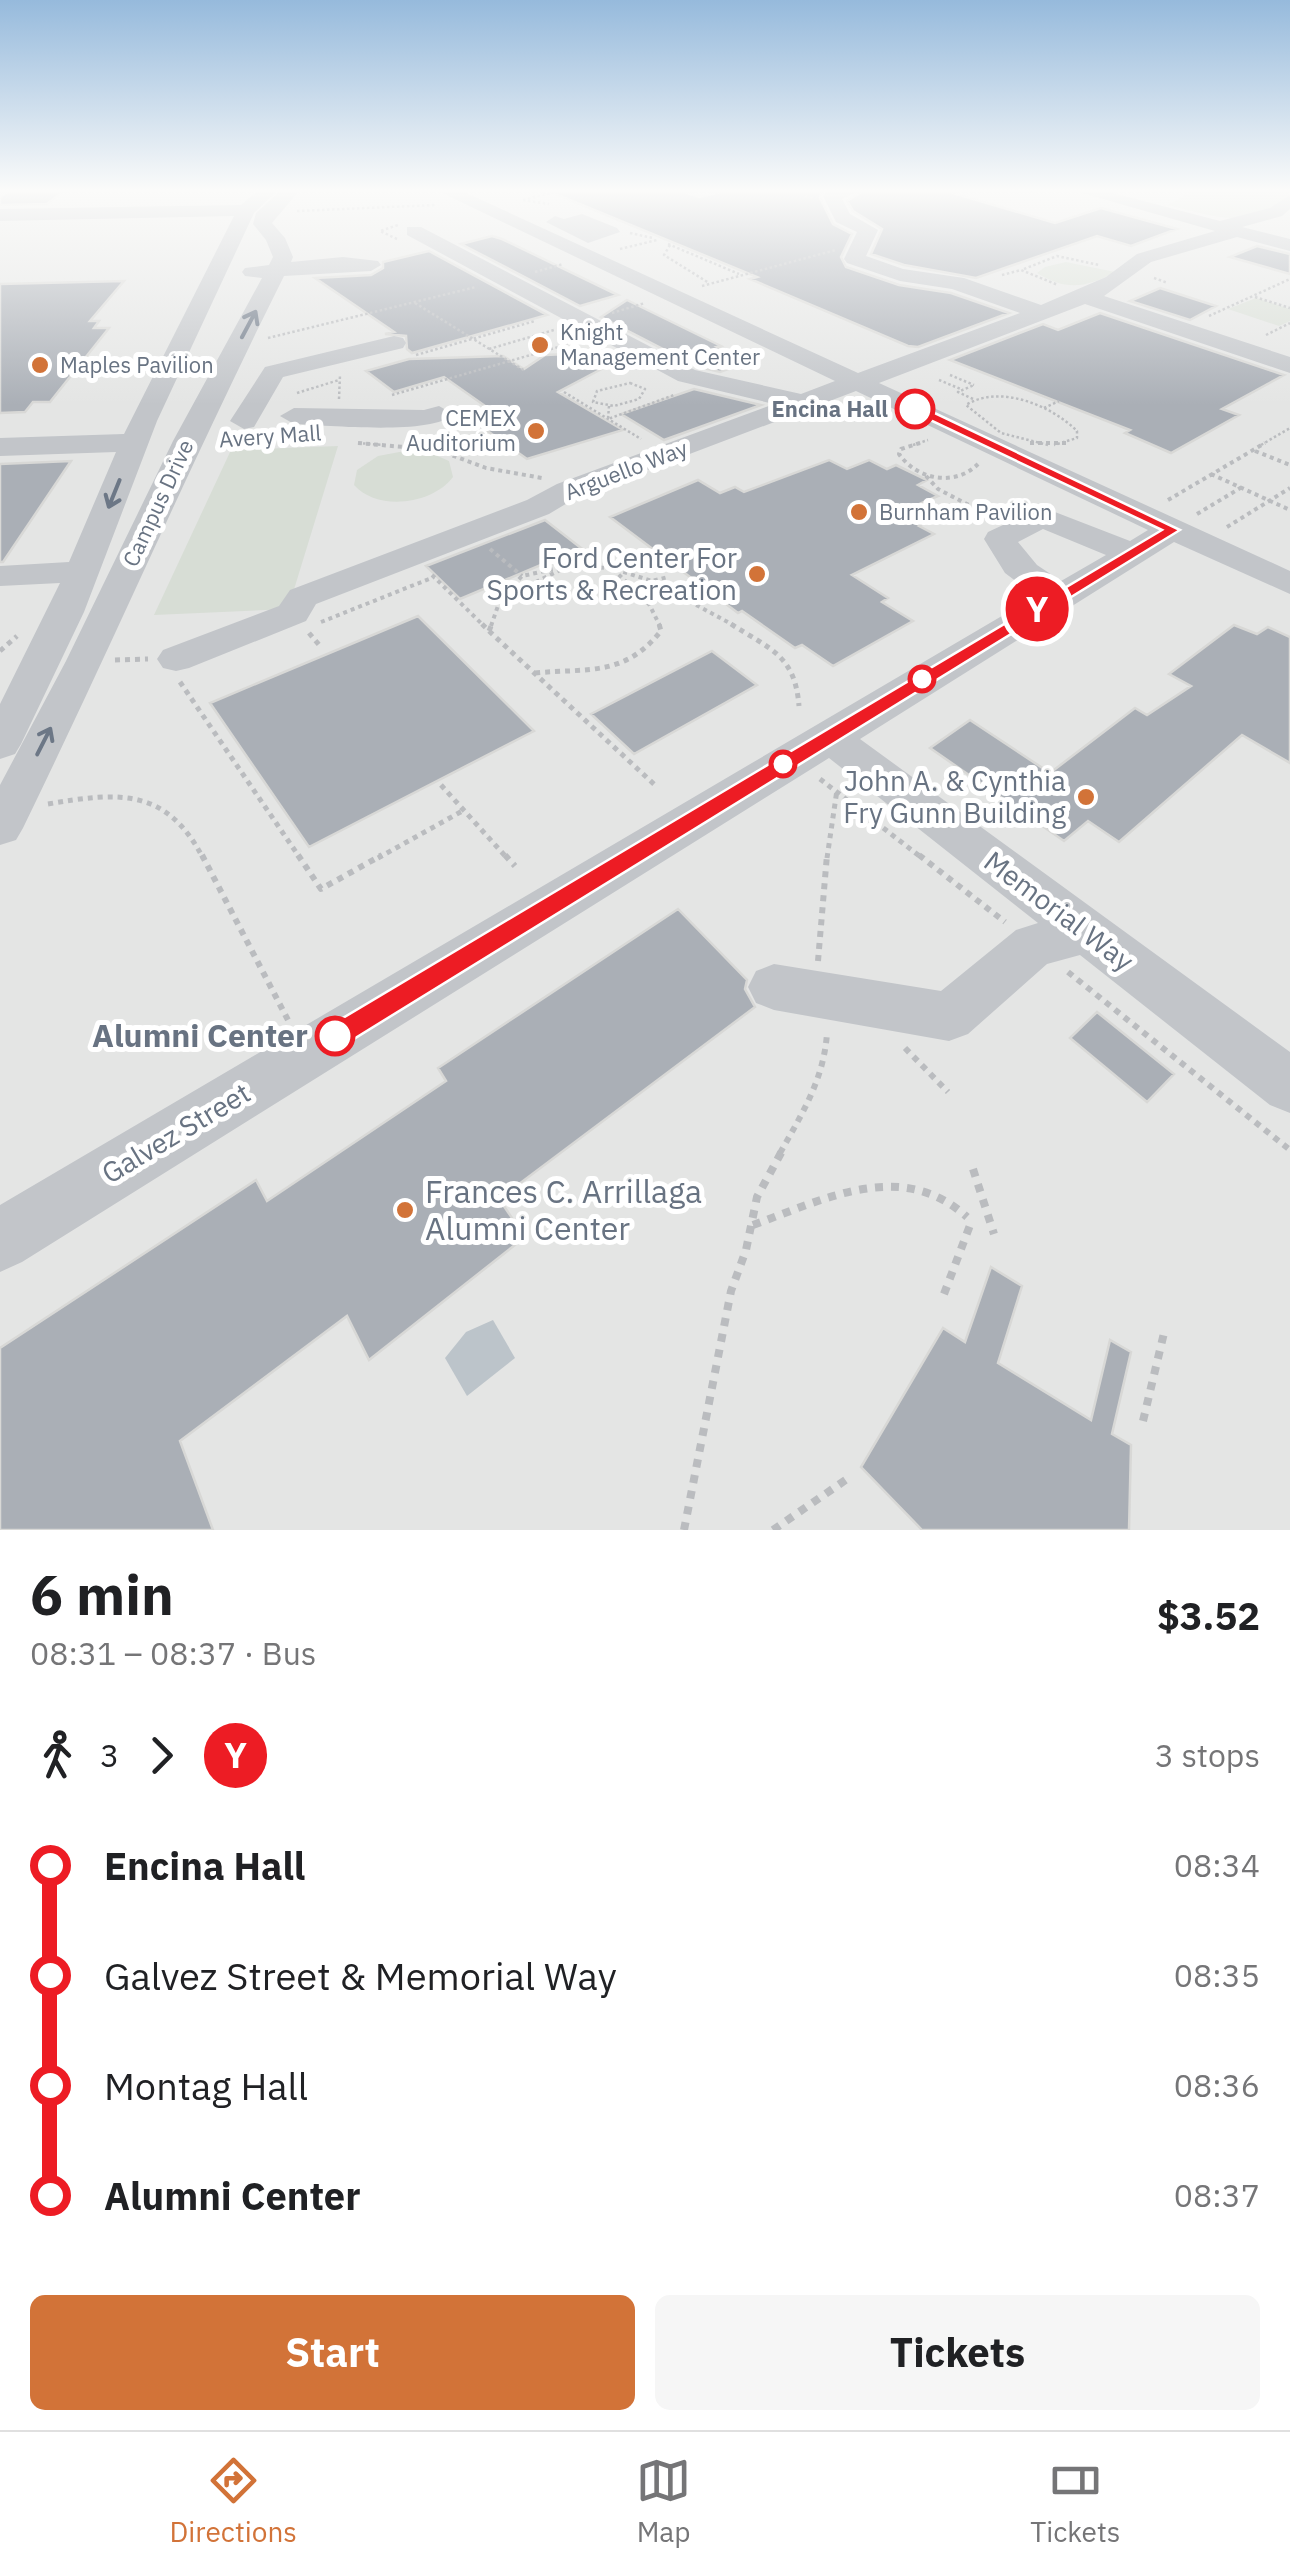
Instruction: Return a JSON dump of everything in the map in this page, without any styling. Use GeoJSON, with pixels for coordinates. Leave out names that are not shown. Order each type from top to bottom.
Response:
{"type":"FeatureCollection","features":[{"type":"Feature","properties":{"kind":"street","name":"Campus Drive"},"geometry":{"type":"LineString","coordinates":[[0,744],[44,660],[137,438],[222,262]]}},
{"type":"Feature","properties":{"kind":"street"},"geometry":{"type":"LineString","coordinates":[[276,271],[280,262]]}},
{"type":"Feature","properties":{"kind":"street"},"geometry":{"type":"LineString","coordinates":[[473,262],[687,376],[801,402]]}},
{"type":"Feature","properties":{"kind":"street"},"geometry":{"type":"LineString","coordinates":[[621,262],[858,382],[1167,517],[1290,584]]}},
{"type":"Feature","properties":{"kind":"street"},"geometry":{"type":"LineString","coordinates":[[863,262],[900,276],[956,283],[1041,314]]}},
{"type":"Feature","properties":{"kind":"street","name":"Arguello Way"},"geometry":{"type":"LineString","coordinates":[[186,666],[293,614],[302,598],[423,566],[471,533],[665,454],[1085,297],[1141,262]]}},
{"type":"Feature","properties":{"kind":"street"},"geometry":{"type":"LineString","coordinates":[[216,273],[340,263],[371,266]]}},
{"type":"Feature","properties":{"kind":"street","name":"Campus Drive"},"geometry":{"type":"LineString","coordinates":[[0,828],[85,661],[240,428],[276,271]]}},
{"type":"Feature","properties":{"kind":"street"},"geometry":{"type":"LineString","coordinates":[[1085,297],[1290,366]]}},
{"type":"Feature","properties":{"kind":"street"},"geometry":{"type":"LineString","coordinates":[[240,428],[268,377],[282,368],[394,343]]}},
{"type":"Feature","properties":{"kind":"street"},"geometry":{"type":"LineString","coordinates":[[240,428],[426,418],[439,414]]}},
{"type":"Feature","properties":{"kind":"street","name":"Avery Mall"},"geometry":{"type":"LineString","coordinates":[[0,447],[240,428],[338,432]]}},
{"type":"Feature","properties":{"kind":"street"},"geometry":{"type":"LineString","coordinates":[[1061,594],[1027,577],[1008,557],[993,527],[1042,517],[1130,552]]}},
{"type":"Feature","properties":{"kind":"street","name":"Galvez Street"},"geometry":{"type":"LineString","coordinates":[[0,1240],[815,740],[1130,552],[1167,517]]}},
{"type":"Feature","properties":{"kind":"street"},"geometry":{"type":"LineString","coordinates":[[0,576],[81,572]]}},
{"type":"Feature","properties":{"kind":"street","name":"Memorial Way"},"geometry":{"type":"LineString","coordinates":[[815,740],[1073,948],[1290,1086]]}},
{"type":"Feature","properties":{"kind":"street"},"geometry":{"type":"LineString","coordinates":[[805,982],[950,1017],[1034,945],[1061,941],[1073,948]]}},
{"type":"Feature","properties":{"kind":"path"},"geometry":{"type":"LineString","coordinates":[[676,262],[711,284]]}},
{"type":"Feature","properties":{"kind":"path"},"geometry":{"type":"LineString","coordinates":[[712,262],[742,275]]}},
{"type":"Feature","properties":{"kind":"path"},"geometry":{"type":"LineString","coordinates":[[697,288],[783,262]]}},
{"type":"Feature","properties":{"kind":"path"},"geometry":{"type":"LineString","coordinates":[[1021,270],[1041,262]]}},
{"type":"Feature","properties":{"kind":"path"},"geometry":{"type":"LineString","coordinates":[[1089,262],[1127,270]]}},
{"type":"Feature","properties":{"kind":"path"},"geometry":{"type":"LineString","coordinates":[[1204,318],[1290,279]]}},
{"type":"Feature","properties":{"kind":"path"},"geometry":{"type":"LineString","coordinates":[[1253,296],[1290,308]]}},
{"type":"Feature","properties":{"kind":"path"},"geometry":{"type":"LineString","coordinates":[[414,303],[526,371]]}},
{"type":"Feature","properties":{"kind":"path"},"geometry":{"type":"LineString","coordinates":[[260,338],[370,314]]}},
{"type":"Feature","properties":{"kind":"path"},"geometry":{"type":"LineString","coordinates":[[472,339],[547,317]]}},
{"type":"Feature","properties":{"kind":"path"},"geometry":{"type":"LineString","coordinates":[[382,397],[586,338]]}},
{"type":"Feature","properties":{"kind":"path"},"geometry":{"type":"LineString","coordinates":[[950,375],[974,385],[958,392],[973,399]]}},
{"type":"Feature","properties":{"kind":"path"},"geometry":{"type":"LineString","coordinates":[[240,428],[338,380]]}},
{"type":"Feature","properties":{"kind":"path"},"geometry":{"type":"LineString","coordinates":[[939,380],[962,390]]}},
{"type":"Feature","properties":{"kind":"path"},"geometry":{"type":"LineString","coordinates":[[618,384],[639,384],[645,389],[639,399],[609,406],[598,405],[593,396],[618,384]]}},
{"type":"Feature","properties":{"kind":"path"},"geometry":{"type":"LineString","coordinates":[[564,392],[665,454]]}},
{"type":"Feature","properties":{"kind":"path"},"geometry":{"type":"LineString","coordinates":[[994,396],[1044,408],[1077,432],[1073,442],[1041,444],[996,431],[970,414],[966,405],[973,399],[994,396]]}},
{"type":"Feature","properties":{"kind":"path"},"geometry":{"type":"LineString","coordinates":[[1044,408],[1059,401]]}},
{"type":"Feature","properties":{"kind":"path"},"geometry":{"type":"LineString","coordinates":[[608,419],[609,406]]}},
{"type":"Feature","properties":{"kind":"path"},"geometry":{"type":"LineString","coordinates":[[1167,517],[1211,474],[1290,428]]}},
{"type":"Feature","properties":{"kind":"path"},"geometry":{"type":"LineString","coordinates":[[338,432],[356,443],[438,450],[513,474],[578,488]]}},
{"type":"Feature","properties":{"kind":"path"},"geometry":{"type":"LineString","coordinates":[[940,440],[916,441],[901,448],[900,460],[912,471],[950,478],[970,473],[978,464],[976,458]]}},
{"type":"Feature","properties":{"kind":"path"},"geometry":{"type":"LineString","coordinates":[[1254,450],[1290,465]]}},
{"type":"Feature","properties":{"kind":"path"},"geometry":{"type":"LineString","coordinates":[[1211,474],[1290,510]]}},
{"type":"Feature","properties":{"kind":"path"},"geometry":{"type":"LineString","coordinates":[[926,475],[938,489],[993,527]]}},
{"type":"Feature","properties":{"kind":"path"},"geometry":{"type":"LineString","coordinates":[[1167,517],[1242,487]]}},
{"type":"Feature","properties":{"kind":"path"},"geometry":{"type":"LineString","coordinates":[[1220,531],[1290,488]]}},
{"type":"Feature","properties":{"kind":"path"},"geometry":{"type":"LineString","coordinates":[[471,533],[522,576]]}},
{"type":"Feature","properties":{"kind":"path"},"geometry":{"type":"LineString","coordinates":[[306,628],[423,566],[656,786]]}},
{"type":"Feature","properties":{"kind":"path"},"geometry":{"type":"LineString","coordinates":[[489,630],[500,600],[522,576],[568,566],[611,568],[652,581],[706,607],[786,660],[837,790],[1006,923]]}},
{"type":"Feature","properties":{"kind":"path"},"geometry":{"type":"LineString","coordinates":[[500,600],[568,566]]}},
{"type":"Feature","properties":{"kind":"path"},"geometry":{"type":"LineString","coordinates":[[535,674],[602,670],[628,663],[650,648],[660,631],[658,616],[651,603],[611,568]]}},
{"type":"Feature","properties":{"kind":"path"},"geometry":{"type":"LineString","coordinates":[[652,581],[668,577]]}},
{"type":"Feature","properties":{"kind":"path"},"geometry":{"type":"LineString","coordinates":[[186,666],[178,680],[322,889],[464,810]]}},
{"type":"Feature","properties":{"kind":"path"},"geometry":{"type":"LineString","coordinates":[[441,784],[515,866]]}},
{"type":"Feature","properties":{"kind":"path"},"geometry":{"type":"LineString","coordinates":[[684,1530],[723,1327],[757,1197],[795,1130],[825,1061],[827,1032],[805,982],[837,790]]}},
{"type":"Feature","properties":{"kind":"path"},"geometry":{"type":"LineString","coordinates":[[38,806],[97,795],[132,796],[167,809],[188,829],[306,1054]]}},
{"type":"Feature","properties":{"kind":"path"},"geometry":{"type":"LineString","coordinates":[[1073,948],[1290,1150]]}},
{"type":"Feature","properties":{"kind":"path"},"geometry":{"type":"LineString","coordinates":[[901,1044],[948,1092]]}},
{"type":"Feature","properties":{"kind":"path"},"geometry":{"type":"LineString","coordinates":[[973,1169],[994,1234]]}},
{"type":"Feature","properties":{"kind":"path"},"geometry":{"type":"LineString","coordinates":[[751,1225],[880,1185],[908,1185],[935,1191],[953,1199],[969,1219],[944,1294]]}},
{"type":"Feature","properties":{"kind":"path"},"geometry":{"type":"LineString","coordinates":[[1143,1421],[1164,1333]]}},
{"type":"Feature","properties":{"kind":"path"},"geometry":{"type":"LineString","coordinates":[[773,1530],[847,1479]]}},
{"type":"Feature","properties":{"kind":"shaded area"},"geometry":{"type":"Polygon","coordinates":[[[0,262],[1290,262],[1290,1530],[0,1530],[0,262]]]}},
{"type":"Feature","properties":{"kind":"shaded area"},"geometry":{"type":"Polygon","coordinates":[[[1068,262],[1115,272],[1095,281],[1067,285],[1037,273],[1045,267],[1068,262]]]}},
{"type":"Feature","properties":{"kind":"shaded area"},"geometry":{"type":"Polygon","coordinates":[[[1256,298],[1290,309],[1290,321],[1279,326],[1228,309],[1256,298]]]}},
{"type":"Feature","properties":{"kind":"shaded area"},"geometry":{"type":"Polygon","coordinates":[[[338,446],[288,609],[154,615],[231,450],[338,446]]]}},
{"type":"Feature","properties":{"kind":"shaded area"},"geometry":{"type":"Polygon","coordinates":[[[426,451],[449,461],[453,477],[432,493],[405,501],[377,499],[354,485],[357,470],[378,456],[426,451]]]}},
{"type":"Feature","properties":{"kind":"shaded area"},"geometry":{"type":"Polygon","coordinates":[[[493,1320],[515,1358],[467,1396],[445,1358],[466,1332],[493,1320]]]}},
{"type":"Feature","properties":{"kind":"building"},"geometry":{"type":"Polygon","coordinates":[[[383,262],[450,262],[547,315],[412,353],[407,349],[406,336],[385,334],[394,332],[315,278],[371,275],[383,268],[383,262]]]}},
{"type":"Feature","properties":{"kind":"building"},"geometry":{"type":"Polygon","coordinates":[[[496,262],[550,262],[618,295],[580,306],[496,262]]]}},
{"type":"Feature","properties":{"kind":"building"},"geometry":{"type":"Polygon","coordinates":[[[722,262],[844,262],[846,267],[899,285],[951,293],[1009,313],[918,347],[908,346],[750,279],[757,277],[722,262]]]}},
{"type":"Feature","properties":{"kind":"building"},"geometry":{"type":"Polygon","coordinates":[[[896,262],[1021,262],[976,278],[896,262]]]}},
{"type":"Feature","properties":{"kind":"building"},"geometry":{"type":"Polygon","coordinates":[[[1249,262],[1290,262],[1290,274],[1249,262]]]}},
{"type":"Feature","properties":{"kind":"building","name":"Maples Pavilion"},"geometry":{"type":"Polygon","coordinates":[[[124,281],[90,321],[99,321],[94,328],[109,328],[50,402],[33,402],[25,412],[0,413],[0,284],[124,281]]]}},
{"type":"Feature","properties":{"kind":"building"},"geometry":{"type":"Polygon","coordinates":[[[1160,288],[1216,306],[1190,320],[1130,301],[1160,288]]]}},
{"type":"Feature","properties":{"kind":"building"},"geometry":{"type":"Polygon","coordinates":[[[627,300],[748,362],[720,372],[696,366],[601,317],[627,300]]]}},
{"type":"Feature","properties":{"kind":"building"},"geometry":{"type":"Polygon","coordinates":[[[1100,313],[1284,375],[1222,409],[1239,415],[1171,453],[1125,433],[1130,430],[950,360],[1043,324],[1058,330],[1100,313]]]}},
{"type":"Feature","properties":{"kind":"building"},"geometry":{"type":"Polygon","coordinates":[[[567,354],[611,364],[558,392],[623,430],[527,459],[482,427],[505,420],[444,377],[394,392],[366,371],[409,359],[503,356],[524,369],[545,355],[567,354]]]}},
{"type":"Feature","properties":{"kind":"building"},"geometry":{"type":"Polygon","coordinates":[[[694,389],[761,405],[664,440],[621,414],[694,389]]]}},
{"type":"Feature","properties":{"kind":"building","name":"Ford Center For Sports & Recreation"},"geometry":{"type":"Polygon","coordinates":[[[829,460],[847,469],[869,460],[887,469],[896,465],[927,480],[918,485],[938,496],[915,506],[934,517],[919,526],[934,534],[852,575],[888,598],[882,602],[913,621],[833,666],[802,645],[795,648],[742,611],[738,613],[610,517],[698,480],[720,493],[735,487],[744,492],[829,460]]]}},
{"type":"Feature","properties":{"kind":"building"},"geometry":{"type":"Polygon","coordinates":[[[71,461],[3,562],[0,562],[0,464],[71,461]]]}},
{"type":"Feature","properties":{"kind":"building"},"geometry":{"type":"Polygon","coordinates":[[[545,520],[581,548],[460,599],[426,566],[545,520]]]}},
{"type":"Feature","properties":{"kind":"building"},"geometry":{"type":"Polygon","coordinates":[[[418,616],[534,731],[309,847],[210,703],[418,616]]]}},
{"type":"Feature","properties":{"kind":"building"},"geometry":{"type":"Polygon","coordinates":[[[1234,625],[1257,634],[1268,627],[1290,637],[1290,763],[1242,735],[1119,842],[1088,821],[1064,841],[930,748],[970,720],[1050,773],[1135,708],[1147,715],[1191,686],[1169,674],[1234,625]]]}},
{"type":"Feature","properties":{"kind":"building"},"geometry":{"type":"Polygon","coordinates":[[[712,651],[757,685],[634,754],[591,714],[712,651]]]}},
{"type":"Feature","properties":{"kind":"building","name":"Frances C. Arrillaga Alumni Center"},"geometry":{"type":"Polygon","coordinates":[[[678,909],[747,980],[745,989],[755,1007],[499,1199],[525,1237],[369,1360],[347,1316],[180,1441],[213,1530],[0,1530],[0,1348],[256,1180],[267,1201],[446,1081],[438,1068],[678,909]]]}},
{"type":"Feature","properties":{"kind":"building"},"geometry":{"type":"Polygon","coordinates":[[[1097,1012],[1174,1074],[1147,1102],[1070,1038],[1097,1012]]]}},
{"type":"Feature","properties":{"kind":"building"},"geometry":{"type":"Polygon","coordinates":[[[991,1267],[1022,1286],[998,1363],[1091,1420],[1110,1340],[1131,1352],[1112,1434],[1131,1445],[1129,1530],[922,1530],[861,1467],[943,1328],[965,1342],[991,1267]]]}},
{"type":"Feature","properties":{"kind":"bus line","name":"Y"},"geometry":{"type":"LineString","coordinates":[[335,1036],[1130,552],[1173,530],[915,409]]}},
{"type":"Feature","properties":{"kind":"place","name":"Knight Management Center"},"geometry":{"type":"Point","coordinates":[540,345]}},
{"type":"Feature","properties":{"kind":"place","name":"Maples Pavilion"},"geometry":{"type":"Point","coordinates":[40,365]}},
{"type":"Feature","properties":{"kind":"place","name":"Encina Hall"},"geometry":{"type":"Point","coordinates":[915,409]}},
{"type":"Feature","properties":{"kind":"place","name":"CEMEX Auditorium"},"geometry":{"type":"Point","coordinates":[536,431]}},
{"type":"Feature","properties":{"kind":"place","name":"Burnham Pavilion"},"geometry":{"type":"Point","coordinates":[859,512]}},
{"type":"Feature","properties":{"kind":"place","name":"Ford Center For Sports & Recreation"},"geometry":{"type":"Point","coordinates":[757,574]}},
{"type":"Feature","properties":{"kind":"place","name":"John A. & Cynthia Fry Gunn Building"},"geometry":{"type":"Point","coordinates":[1086,797]}},
{"type":"Feature","properties":{"kind":"place","name":"Alumni Center"},"geometry":{"type":"Point","coordinates":[335,1036]}},
{"type":"Feature","properties":{"kind":"place","name":"Frances C. Arrillaga Alumni Center"},"geometry":{"type":"Point","coordinates":[405,1210]}}]}
